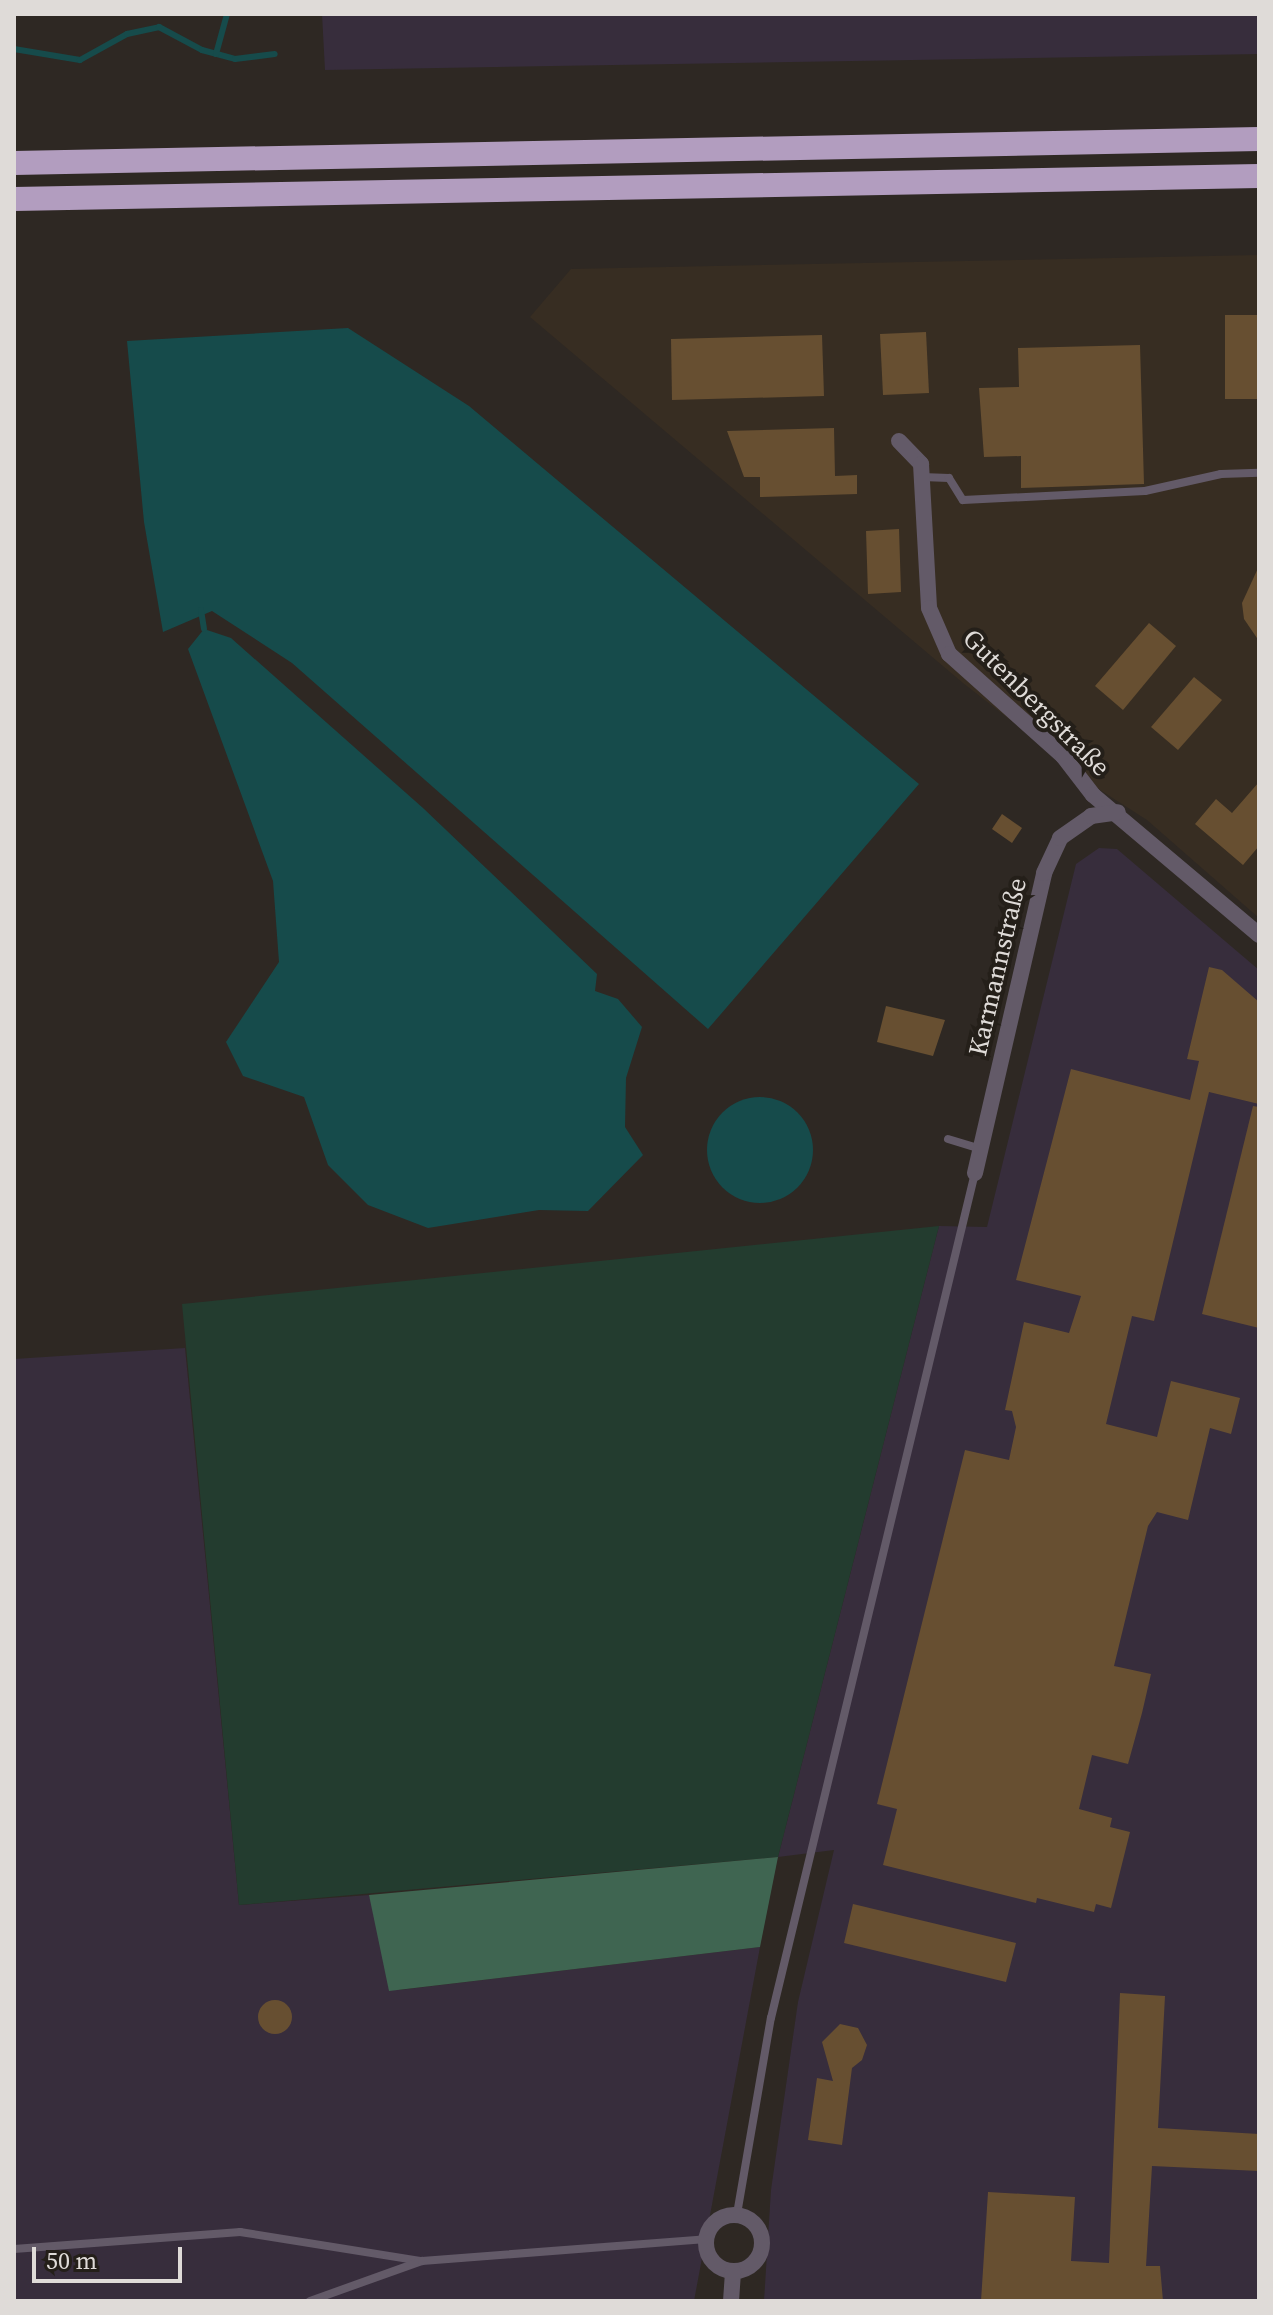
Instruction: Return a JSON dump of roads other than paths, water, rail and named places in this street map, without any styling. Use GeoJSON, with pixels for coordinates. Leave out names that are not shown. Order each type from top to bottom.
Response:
{"type":"FeatureCollection","features":[{"type":"Feature","properties":{"kind":"highway"},"geometry":{"type":"LineString","coordinates":[[14,163],[1259,139]]}},
{"type":"Feature","properties":{"kind":"highway"},"geometry":{"type":"LineString","coordinates":[[14,199],[1259,176]]}},
{"type":"Feature","properties":{"kind":"street","name":"Gutenbergstraße"},"geometry":{"type":"LineString","coordinates":[[899,441],[921,464],[929,608],[949,654],[1063,756],[1093,795],[1118,812],[1259,935]]}},
{"type":"Feature","properties":{"kind":"street","name":"Karmannstraße"},"geometry":{"type":"LineString","coordinates":[[975,1173],[1044,873],[1060,838],[1091,816],[1118,812]]}},
{"type":"Feature","properties":{"kind":"street"},"geometry":{"type":"LineString","coordinates":[[737,2214],[759,2230],[762,2248],[752,2264],[733,2271],[710,2259],[706,2239],[719,2218],[737,2214]]}},
{"type":"Feature","properties":{"kind":"street"},"geometry":{"type":"LineString","coordinates":[[731,2301],[733,2271]]}},
{"type":"Feature","properties":{"kind":"lane"},"geometry":{"type":"LineString","coordinates":[[921,477],[949,478],[963,500],[1145,491],[1221,474],[1259,473]]}},
{"type":"Feature","properties":{"kind":"lane"},"geometry":{"type":"LineString","coordinates":[[948,1139],[980,1149]]}},
{"type":"Feature","properties":{"kind":"lane"},"geometry":{"type":"LineString","coordinates":[[737,2214],[771,2018],[975,1173]]}},
{"type":"Feature","properties":{"kind":"lane"},"geometry":{"type":"LineString","coordinates":[[14,2249],[240,2232],[422,2261],[706,2239]]}},
{"type":"Feature","properties":{"kind":"lane"},"geometry":{"type":"LineString","coordinates":[[310,2301],[422,2261]]}},
{"type":"Feature","properties":{"kind":"water"},"geometry":{"type":"Polygon","coordinates":[[[348,328],[469,406],[919,784],[708,1029],[292,663],[212,611],[163,632],[144,522],[127,341],[348,328]]]}},
{"type":"Feature","properties":{"kind":"water"},"geometry":{"type":"Polygon","coordinates":[[[204,629],[231,638],[423,808],[597,974],[595,991],[618,999],[642,1027],[626,1078],[625,1127],[643,1155],[588,1211],[539,1210],[428,1228],[368,1205],[328,1165],[304,1097],[243,1076],[226,1042],[279,962],[273,881],[188,649],[204,629]]]}},
{"type":"Feature","properties":{"kind":"water"},"geometry":{"type":"Polygon","coordinates":[[[760,1097],[780,1101],[798,1112],[809,1130],[813,1150],[809,1170],[798,1188],[780,1199],[760,1203],[740,1199],[722,1188],[711,1170],[707,1150],[711,1130],[722,1112],[740,1101],[760,1097]]]}},
{"type":"Feature","properties":{"kind":"waterway"},"geometry":{"type":"LineString","coordinates":[[216,54],[227,14]]}},
{"type":"Feature","properties":{"kind":"waterway"},"geometry":{"type":"LineString","coordinates":[[14,49],[80,60],[127,34],[159,27],[202,50],[235,59],[275,54]]}},
{"type":"Feature","properties":{"kind":"waterway"},"geometry":{"type":"LineString","coordinates":[[201,610],[204,629]]}}]}
